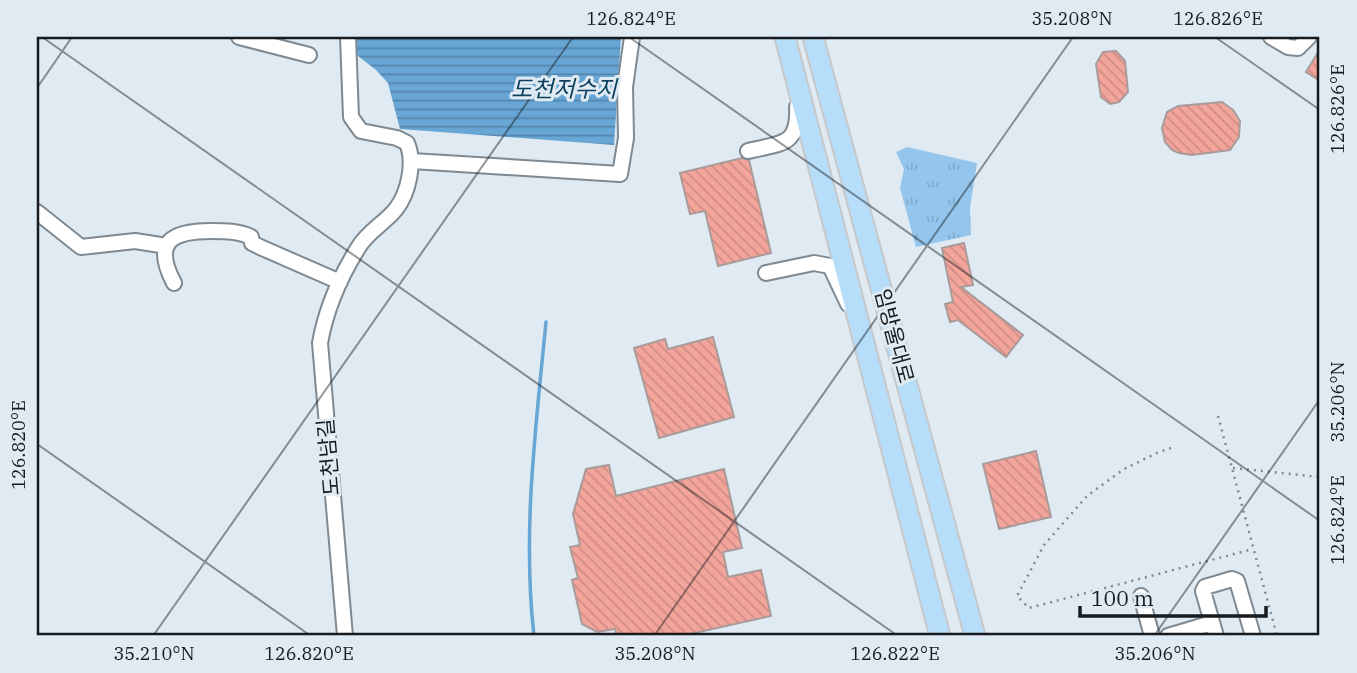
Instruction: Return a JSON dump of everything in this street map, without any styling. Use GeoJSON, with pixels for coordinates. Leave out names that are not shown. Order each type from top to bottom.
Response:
{"type":"FeatureCollection","features":[{"type":"Feature","properties":{"kind":"main road","name":"임방울대로"},"geometry":{"type":"LineString","coordinates":[[785,37],[940,636]]}},
{"type":"Feature","properties":{"kind":"main road","name":"임방울대로"},"geometry":{"type":"LineString","coordinates":[[813,37],[975,636]]}},
{"type":"Feature","properties":{"kind":"street"},"geometry":{"type":"LineString","coordinates":[[239,37],[309,55]]}},
{"type":"Feature","properties":{"kind":"street"},"geometry":{"type":"LineString","coordinates":[[348,37],[351,117],[361,131],[397,138],[407,143],[412,161],[620,174],[626,138],[625,87],[632,37]]}},
{"type":"Feature","properties":{"kind":"street"},"geometry":{"type":"LineString","coordinates":[[1271,37],[1288,47],[1298,48],[1309,37]]}},
{"type":"Feature","properties":{"kind":"street"},"geometry":{"type":"LineString","coordinates":[[748,151],[782,143],[793,136],[798,125],[796,78]]}},
{"type":"Feature","properties":{"kind":"street","name":"도천남길"},"geometry":{"type":"LineString","coordinates":[[345,636],[320,343],[324,319],[340,282],[360,244],[396,210],[404,194],[412,161]]}},
{"type":"Feature","properties":{"kind":"street"},"geometry":{"type":"LineString","coordinates":[[37,212],[81,247],[135,242],[167,246]]}},
{"type":"Feature","properties":{"kind":"street"},"geometry":{"type":"LineString","coordinates":[[174,283],[166,265],[167,246],[178,234],[185,232],[242,233],[251,237],[252,243],[260,247],[340,282]]}},
{"type":"Feature","properties":{"kind":"street"},"geometry":{"type":"LineString","coordinates":[[766,273],[814,263],[830,266],[842,295],[856,316]]}},
{"type":"Feature","properties":{"kind":"street"},"geometry":{"type":"LineString","coordinates":[[1168,636],[1214,629],[1203,591],[1205,587],[1232,579],[1237,581],[1253,636]]}},
{"type":"Feature","properties":{"kind":"street"},"geometry":{"type":"LineString","coordinates":[[1141,596],[1152,636]]}},
{"type":"Feature","properties":{"kind":"path"},"geometry":{"type":"LineString","coordinates":[[1218,416],[1276,636]]}},
{"type":"Feature","properties":{"kind":"path"},"geometry":{"type":"LineString","coordinates":[[1171,448],[1124,470],[1087,496],[1044,545],[1017,596],[1029,608],[1253,549]]}},
{"type":"Feature","properties":{"kind":"path"},"geometry":{"type":"LineString","coordinates":[[1231,467],[1320,477]]}},
{"type":"Feature","properties":{"kind":"green space"},"geometry":{"type":"Polygon","coordinates":[[[907,147],[977,163],[970,208],[971,235],[916,247],[900,188],[904,169],[896,152],[907,147]]]}},
{"type":"Feature","properties":{"kind":"water","name":"도천저수지"},"geometry":{"type":"Polygon","coordinates":[[[353,37],[621,37],[614,145],[400,129],[388,83],[353,52],[353,37]]]}},
{"type":"Feature","properties":{"kind":"building"},"geometry":{"type":"Polygon","coordinates":[[[1320,49],[1320,81],[1306,72],[1320,49]]]}},
{"type":"Feature","properties":{"kind":"building"},"geometry":{"type":"Polygon","coordinates":[[[1116,51],[1125,61],[1128,92],[1119,102],[1110,104],[1101,97],[1096,64],[1103,52],[1116,51]]]}},
{"type":"Feature","properties":{"kind":"building"},"geometry":{"type":"Polygon","coordinates":[[[1222,102],[1233,110],[1240,121],[1239,137],[1230,150],[1192,155],[1172,150],[1165,142],[1162,128],[1167,112],[1178,106],[1222,102]]]}},
{"type":"Feature","properties":{"kind":"building"},"geometry":{"type":"Polygon","coordinates":[[[742,158],[749,160],[771,253],[718,266],[705,211],[690,214],[680,173],[742,158]]]}},
{"type":"Feature","properties":{"kind":"building"},"geometry":{"type":"Polygon","coordinates":[[[964,243],[973,285],[961,287],[1023,335],[1006,357],[958,320],[950,322],[945,304],[953,302],[942,248],[964,243]]]}},
{"type":"Feature","properties":{"kind":"building"},"geometry":{"type":"Polygon","coordinates":[[[713,337],[734,417],[659,438],[634,348],[665,339],[668,349],[713,337]]]}},
{"type":"Feature","properties":{"kind":"building"},"geometry":{"type":"Polygon","coordinates":[[[1036,451],[1051,517],[999,529],[983,464],[1036,451]]]}},
{"type":"Feature","properties":{"kind":"building"},"geometry":{"type":"Polygon","coordinates":[[[609,465],[616,496],[724,469],[742,548],[723,552],[728,577],[761,570],[771,616],[681,636],[617,636],[615,629],[597,632],[582,624],[572,580],[578,578],[570,547],[580,545],[573,514],[586,469],[609,465]]]}},
{"type":"Feature","properties":{"kind":"waterway"},"geometry":{"type":"LineString","coordinates":[[534,636],[529,557],[530,518],[546,322]]}}]}
